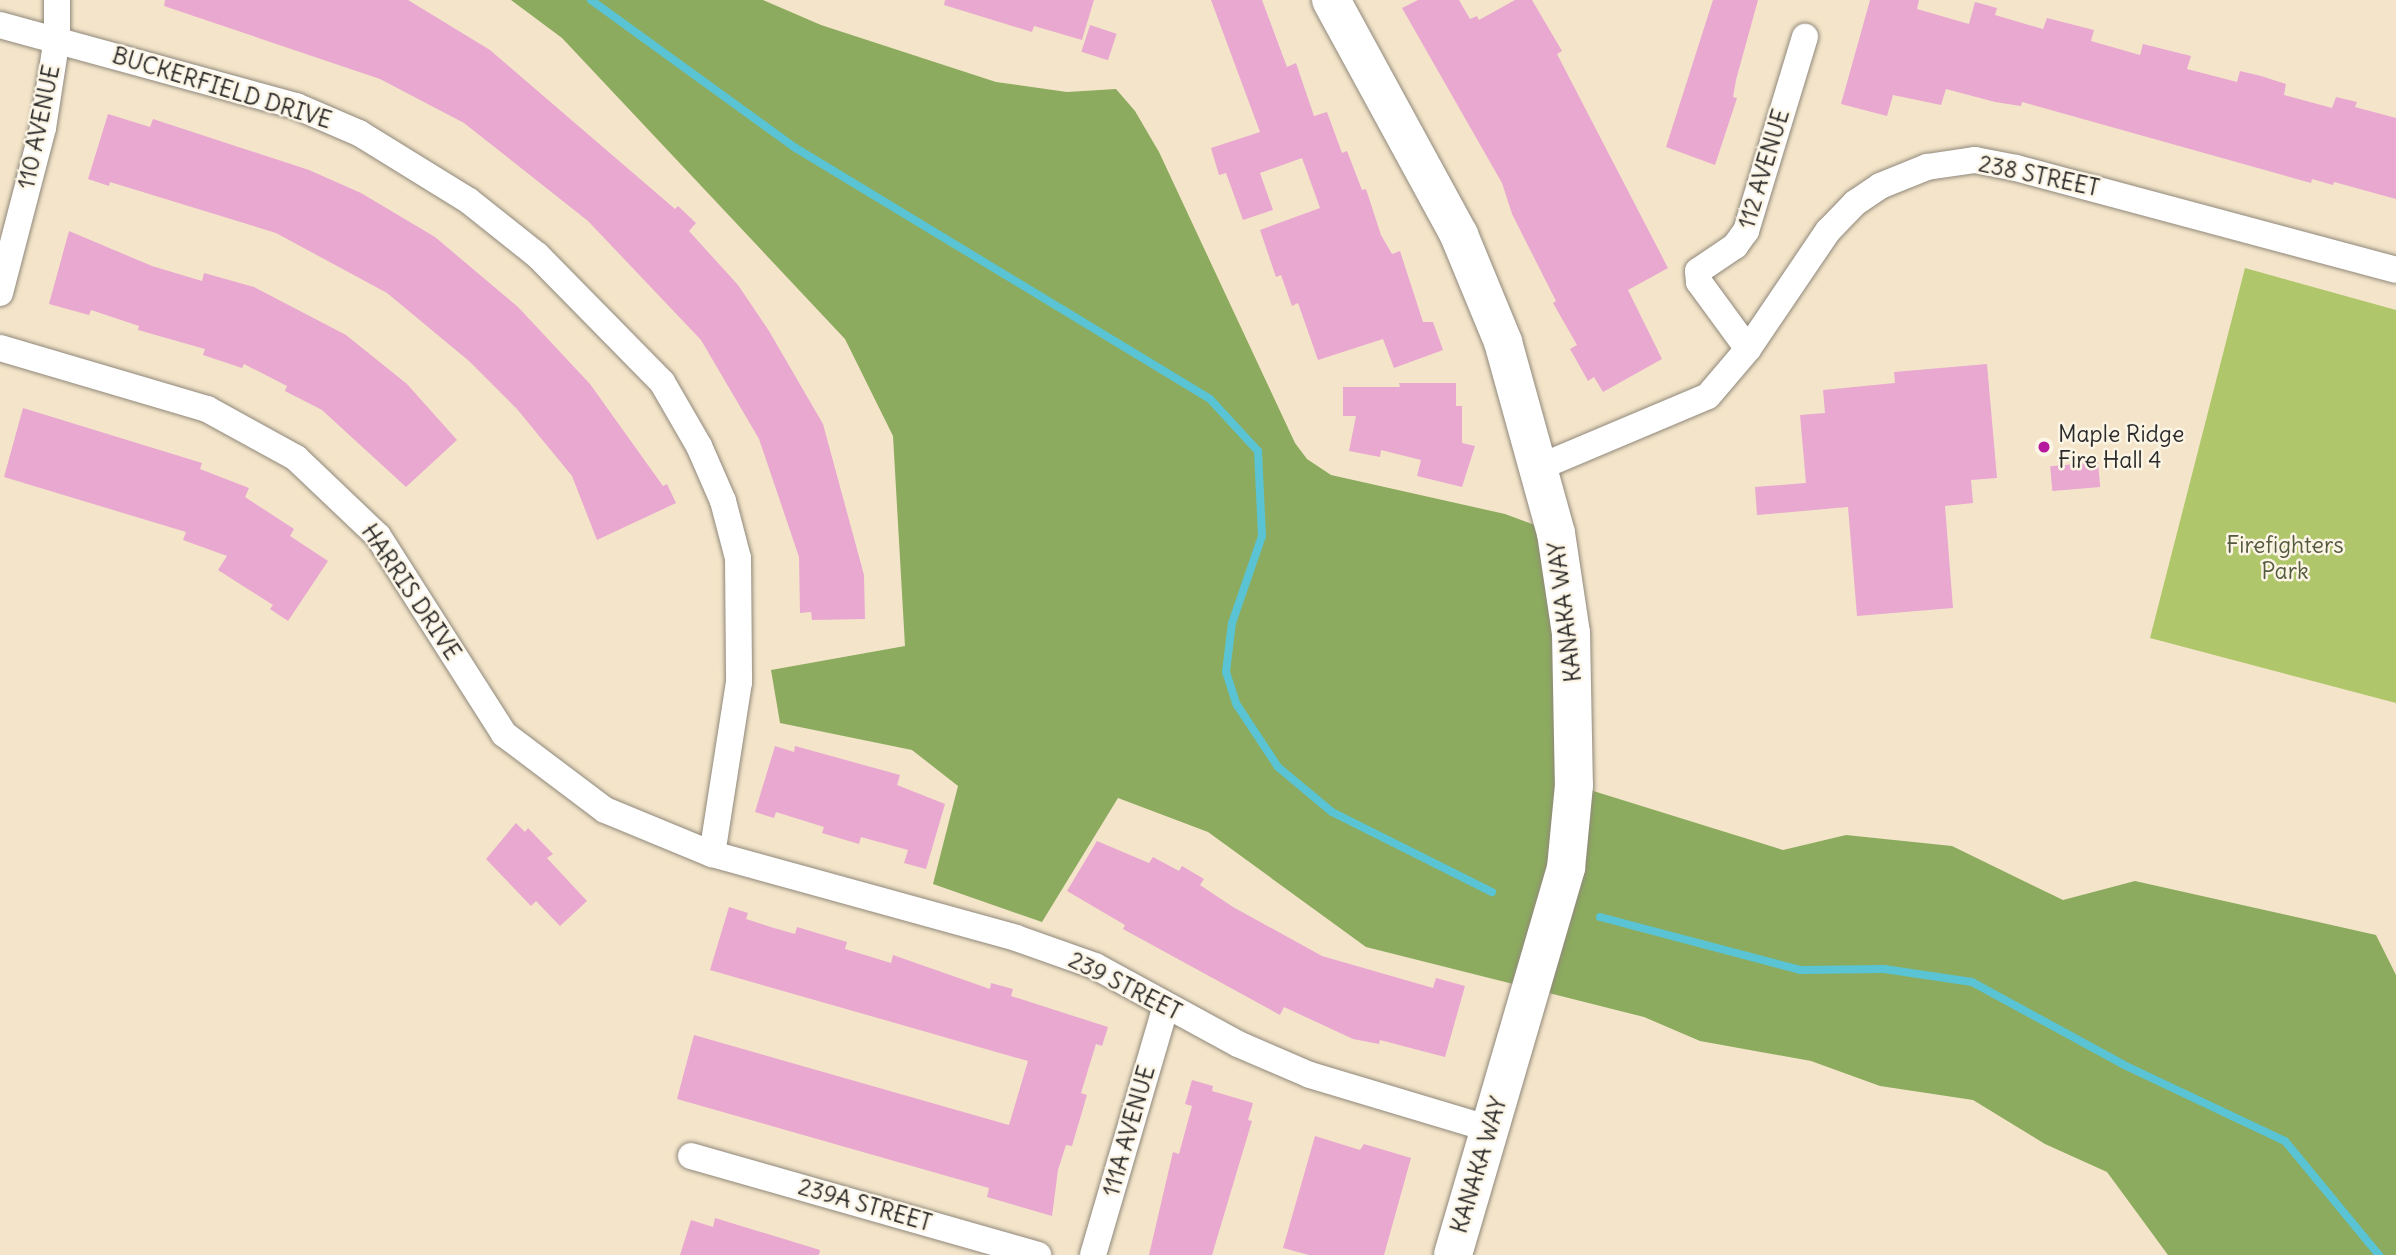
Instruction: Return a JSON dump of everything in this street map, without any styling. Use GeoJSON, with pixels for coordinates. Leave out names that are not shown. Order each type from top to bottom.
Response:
{"type":"FeatureCollection","features":[{"type":"Feature","properties":{"kind":"main road","name":"KANAKA WAY"},"geometry":{"type":"LineString","coordinates":[[1331,0],[1459,234],[1503,342],[1540,467],[1556,533],[1571,634],[1573,795],[1566,868],[1453,1255]]}},
{"type":"Feature","properties":{"kind":"street","name":"110 AVENUE"},"geometry":{"type":"LineString","coordinates":[[0,293],[43,128],[57,38],[57,0]]}},
{"type":"Feature","properties":{"kind":"street","name":"BUCKERFIELD DRIVE"},"geometry":{"type":"LineString","coordinates":[[0,25],[57,38],[296,106],[393,152],[469,201],[537,255],[662,382],[699,446],[719,490],[738,558],[738,682],[712,854]]}},
{"type":"Feature","properties":{"kind":"street","name":"112 AVENUE"},"geometry":{"type":"LineString","coordinates":[[1748,349],[1699,282],[1698,271],[1735,246],[1746,231],[1805,37]]}},
{"type":"Feature","properties":{"kind":"street","name":"238 STREET"},"geometry":{"type":"LineString","coordinates":[[1540,467],[1700,401],[1724,382],[1828,231],[1856,203],[1907,174],[1954,162],[2016,167],[2396,270]]}},
{"type":"Feature","properties":{"kind":"street","name":"HARRIS DRIVE"},"geometry":{"type":"LineString","coordinates":[[0,348],[207,409],[296,458],[378,536],[504,733],[605,810],[712,854]]}},
{"type":"Feature","properties":{"kind":"street","name":"239 STREET"},"geometry":{"type":"LineString","coordinates":[[712,854],[1029,943],[1095,966],[1166,1006],[1310,1074],[1490,1129]]}},
{"type":"Feature","properties":{"kind":"street","name":"111A AVENUE"},"geometry":{"type":"LineString","coordinates":[[1093,1255],[1166,1006]]}},
{"type":"Feature","properties":{"kind":"street","name":"239A STREET"},"geometry":{"type":"LineString","coordinates":[[691,1156],[1038,1255]]}},
{"type":"Feature","properties":{"kind":"green space"},"geometry":{"type":"Polygon","coordinates":[[[511,0],[763,0],[821,25],[996,82],[1067,92],[1116,89],[1135,111],[1159,152],[1295,443],[1307,459],[1331,475],[1505,514],[1556,533],[1574,785],[1783,850],[1846,835],[1952,846],[2063,900],[2135,881],[2376,935],[2396,975],[2396,1255],[2168,1255],[2107,1172],[2045,1144],[1973,1100],[1880,1086],[1811,1061],[1700,1041],[1644,1017],[1366,947],[1208,832],[1118,798],[1042,922],[933,884],[958,786],[912,750],[780,723],[771,670],[905,646],[893,436],[845,339],[562,38],[511,0]]]}},
{"type":"Feature","properties":{"kind":"green space","name":"Firefighters Park"},"geometry":{"type":"Polygon","coordinates":[[[2245,268],[2396,310],[2396,703],[2150,638],[2245,268]]]}},
{"type":"Feature","properties":{"kind":"building"},"geometry":{"type":"Polygon","coordinates":[[[165,0],[408,0],[490,50],[675,209],[678,206],[696,223],[689,231],[738,285],[769,331],[823,424],[864,575],[865,619],[812,620],[811,612],[800,613],[799,557],[759,439],[701,340],[588,221],[464,123],[380,79],[164,6],[165,0]]]}},
{"type":"Feature","properties":{"kind":"building"},"geometry":{"type":"Polygon","coordinates":[[[945,0],[1094,0],[1082,40],[1034,26],[1032,32],[944,5],[945,0]]]}},
{"type":"Feature","properties":{"kind":"building"},"geometry":{"type":"Polygon","coordinates":[[[1211,0],[1262,0],[1287,67],[1296,63],[1314,116],[1327,112],[1342,153],[1347,151],[1362,190],[1366,189],[1381,235],[1392,254],[1400,251],[1423,322],[1433,322],[1443,350],[1394,368],[1383,339],[1318,360],[1298,303],[1292,306],[1281,275],[1276,277],[1260,230],[1320,208],[1302,158],[1260,173],[1273,210],[1243,220],[1226,173],[1219,175],[1211,148],[1260,132],[1211,0]]]}},
{"type":"Feature","properties":{"kind":"building"},"geometry":{"type":"Polygon","coordinates":[[[1418,0],[1459,0],[1470,19],[1477,16],[1479,20],[1515,0],[1532,0],[1562,51],[1557,54],[1668,268],[1628,290],[1662,359],[1603,392],[1594,377],[1588,381],[1570,349],[1577,345],[1553,303],[1556,301],[1512,214],[1502,183],[1402,8],[1418,0]]]}},
{"type":"Feature","properties":{"kind":"building"},"geometry":{"type":"Polygon","coordinates":[[[1713,0],[1758,0],[1736,80],[1733,97],[1737,98],[1715,165],[1666,147],[1713,0]]]}},
{"type":"Feature","properties":{"kind":"building"},"geometry":{"type":"Polygon","coordinates":[[[1870,0],[1919,0],[1917,9],[1969,24],[1975,2],[1997,8],[1995,15],[2043,29],[2047,18],[2094,30],[2091,41],[2140,55],[2143,44],[2191,56],[2187,69],[2237,82],[2240,71],[2261,76],[2286,84],[2284,95],[2332,108],[2336,97],[2357,102],[2355,107],[2396,118],[2396,199],[2334,182],[2333,185],[2312,179],[2311,183],[2022,102],[2021,106],[1995,102],[1946,89],[1941,105],[1893,95],[1887,116],[1841,104],[1870,0]]]}},
{"type":"Feature","properties":{"kind":"building"},"geometry":{"type":"Polygon","coordinates":[[[1090,25],[1117,34],[1108,60],[1081,52],[1090,25]]]}},
{"type":"Feature","properties":{"kind":"building"},"geometry":{"type":"Polygon","coordinates":[[[108,114],[150,127],[153,119],[309,170],[361,193],[435,237],[518,307],[590,384],[663,486],[667,484],[676,503],[597,540],[572,476],[517,409],[469,361],[387,293],[276,233],[110,182],[109,186],[88,179],[108,114]]]}},
{"type":"Feature","properties":{"kind":"building"},"geometry":{"type":"Polygon","coordinates":[[[69,231],[152,266],[202,281],[204,273],[254,287],[346,335],[407,384],[457,440],[406,487],[322,410],[285,391],[287,386],[244,364],[242,368],[203,355],[205,349],[138,330],[139,326],[91,310],[89,315],[49,304],[69,231]]]}},
{"type":"Feature","properties":{"kind":"building"},"geometry":{"type":"Polygon","coordinates":[[[1987,364],[1997,478],[1971,480],[1973,503],[1945,506],[1953,608],[1857,616],[1848,507],[1757,515],[1755,487],[1806,483],[1800,415],[1825,413],[1823,390],[1895,383],[1894,372],[1987,364]]]}},
{"type":"Feature","properties":{"kind":"building"},"geometry":{"type":"Polygon","coordinates":[[[1399,383],[1456,383],[1456,406],[1462,406],[1462,443],[1475,446],[1462,487],[1417,476],[1421,460],[1381,450],[1380,457],[1349,451],[1356,416],[1343,416],[1343,387],[1400,387],[1399,383]]]}},
{"type":"Feature","properties":{"kind":"building"},"geometry":{"type":"Polygon","coordinates":[[[23,408],[202,463],[200,469],[249,488],[245,497],[294,529],[290,536],[328,561],[288,621],[270,609],[273,605],[218,570],[227,556],[183,540],[186,532],[4,477],[23,408]]]}},
{"type":"Feature","properties":{"kind":"building"},"geometry":{"type":"Polygon","coordinates":[[[2098,462],[2100,487],[2052,491],[2050,466],[2098,462]]]}},
{"type":"Feature","properties":{"kind":"building"},"geometry":{"type":"Polygon","coordinates":[[[775,746],[794,752],[795,746],[900,775],[897,785],[945,804],[926,869],[904,863],[908,850],[861,837],[859,844],[822,833],[824,827],[776,812],[774,818],[755,812],[775,746]]]}},
{"type":"Feature","properties":{"kind":"building"},"geometry":{"type":"Polygon","coordinates":[[[516,823],[525,832],[528,828],[553,854],[547,858],[587,901],[560,926],[536,901],[531,906],[486,859],[516,823]]]}},
{"type":"Feature","properties":{"kind":"building"},"geometry":{"type":"Polygon","coordinates":[[[1097,841],[1149,863],[1153,857],[1179,871],[1182,866],[1204,879],[1200,885],[1233,907],[1322,956],[1433,988],[1436,978],[1465,986],[1445,1057],[1380,1040],[1379,1044],[1353,1039],[1284,1007],[1280,1015],[1123,929],[1125,925],[1067,891],[1097,841]]]}},
{"type":"Feature","properties":{"kind":"building"},"geometry":{"type":"Polygon","coordinates":[[[729,907],[748,913],[746,919],[795,934],[797,927],[847,942],[845,949],[891,963],[893,955],[990,989],[991,983],[1013,989],[1011,996],[1108,1027],[1102,1046],[1096,1044],[1081,1093],[1087,1095],[1072,1146],[1066,1145],[1058,1170],[1052,1216],[987,1197],[989,1188],[677,1099],[694,1035],[1009,1125],[1028,1061],[710,970],[729,907]]]}},
{"type":"Feature","properties":{"kind":"building"},"geometry":{"type":"Polygon","coordinates":[[[1192,1080],[1213,1086],[1212,1091],[1253,1103],[1248,1120],[1252,1121],[1212,1255],[1149,1255],[1173,1152],[1179,1154],[1192,1106],[1185,1104],[1192,1080]]]}},
{"type":"Feature","properties":{"kind":"building"},"geometry":{"type":"Polygon","coordinates":[[[1315,1136],[1360,1150],[1364,1144],[1411,1158],[1384,1255],[1309,1255],[1283,1248],[1315,1136]]]}},
{"type":"Feature","properties":{"kind":"building"},"geometry":{"type":"Polygon","coordinates":[[[715,1218],[820,1250],[819,1255],[680,1255],[691,1220],[713,1227],[715,1218]]]}},
{"type":"Feature","properties":{"kind":"waterway"},"geometry":{"type":"LineString","coordinates":[[591,0],[794,147],[1210,399],[1258,451],[1262,536],[1232,623],[1226,672],[1237,705],[1278,767],[1332,812],[1492,892]]}},
{"type":"Feature","properties":{"kind":"waterway"},"geometry":{"type":"LineString","coordinates":[[1600,917],[1800,970],[1884,969],[1972,982],[2124,1065],[2285,1141],[2379,1255]]}},
{"type":"Feature","properties":{"kind":"place","name":"Maple Ridge Fire Hall 4"},"geometry":{"type":"Point","coordinates":[2044,447]}}]}
